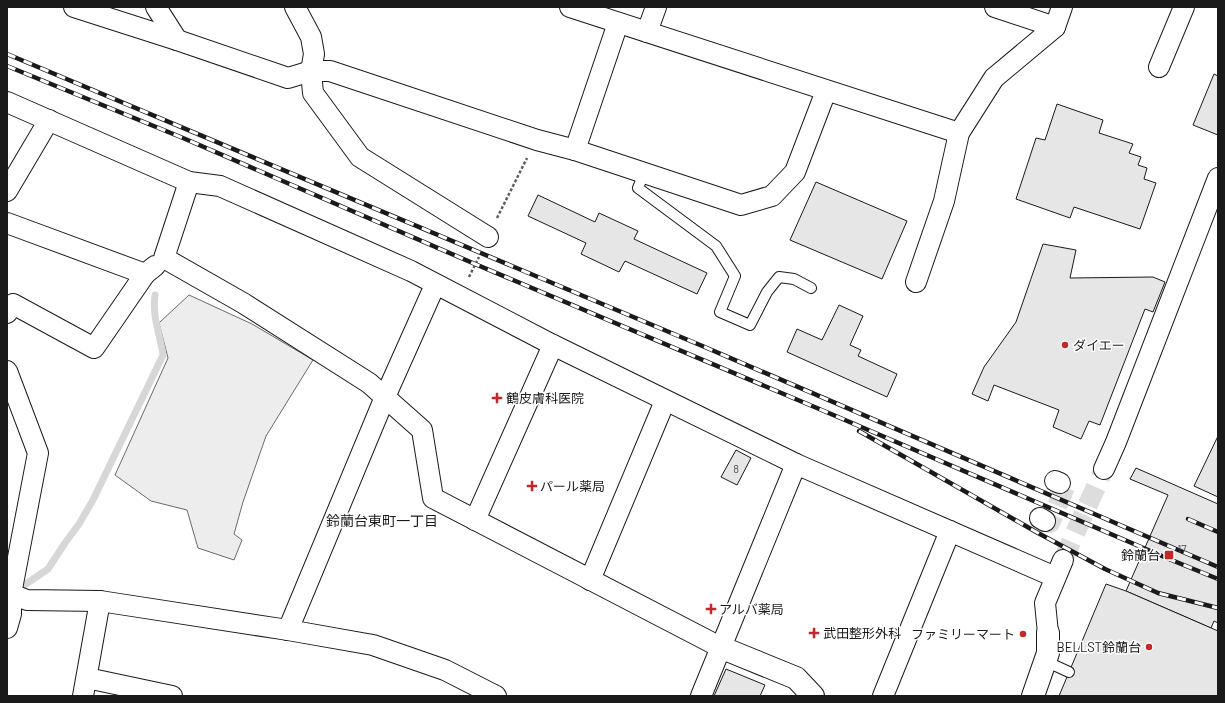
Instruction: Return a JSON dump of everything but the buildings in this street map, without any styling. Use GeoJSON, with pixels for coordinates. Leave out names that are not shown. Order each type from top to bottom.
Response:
{"type":"FeatureCollection","features":[{"type":"Feature","properties":{"kind":"street"},"geometry":{"type":"LineString","coordinates":[[74,7],[288,78],[311,71],[330,71],[537,140],[575,150],[741,205],[772,196],[795,172],[826,91]]}},
{"type":"Feature","properties":{"kind":"street"},"geometry":{"type":"LineString","coordinates":[[156,7],[177,40]]}},
{"type":"Feature","properties":{"kind":"street"},"geometry":{"type":"LineString","coordinates":[[295,7],[311,36],[314,54],[311,71],[313,93],[360,157],[488,237]]}},
{"type":"Feature","properties":{"kind":"street"},"geometry":{"type":"LineString","coordinates":[[570,7],[959,133]]}},
{"type":"Feature","properties":{"kind":"street"},"geometry":{"type":"LineString","coordinates":[[647,32],[656,7]]}},
{"type":"Feature","properties":{"kind":"street"},"geometry":{"type":"LineString","coordinates":[[995,7],[1055,27]]}},
{"type":"Feature","properties":{"kind":"street"},"geometry":{"type":"LineString","coordinates":[[916,282],[944,201],[959,133],[994,78],[1055,27],[1062,7]]}},
{"type":"Feature","properties":{"kind":"street"},"geometry":{"type":"LineString","coordinates":[[1159,67],[1184,7]]}},
{"type":"Feature","properties":{"kind":"street"},"geometry":{"type":"LineString","coordinates":[[575,150],[618,22]]}},
{"type":"Feature","properties":{"kind":"street"},"geometry":{"type":"LineString","coordinates":[[7,102],[189,182],[220,186],[411,271],[435,285],[552,345],[796,464],[950,531],[1059,568],[1045,602],[1048,632],[1048,653],[1033,696]]}},
{"type":"Feature","properties":{"kind":"street"},"geometry":{"type":"LineString","coordinates":[[7,191],[49,120]]}},
{"type":"Feature","properties":{"kind":"street"},"geometry":{"type":"LineString","coordinates":[[1104,469],[1212,213],[1218,178]]}},
{"type":"Feature","properties":{"kind":"street"},"geometry":{"type":"LineString","coordinates":[[7,313],[13,304],[94,348],[145,274],[164,258],[189,182]]}},
{"type":"Feature","properties":{"kind":"street"},"geometry":{"type":"LineString","coordinates":[[7,223],[145,274]]}},
{"type":"Feature","properties":{"kind":"street"},"geometry":{"type":"LineString","coordinates":[[164,258],[243,303],[369,383],[422,430],[432,498],[720,647],[796,678],[813,696]]}},
{"type":"Feature","properties":{"kind":"street"},"geometry":{"type":"LineString","coordinates":[[288,630],[384,397],[435,285]]}},
{"type":"Feature","properties":{"kind":"street"},"geometry":{"type":"LineString","coordinates":[[475,520],[552,345]]}},
{"type":"Feature","properties":{"kind":"street"},"geometry":{"type":"LineString","coordinates":[[7,371],[38,453],[9,594],[11,614],[7,628]]}},
{"type":"Feature","properties":{"kind":"street"},"geometry":{"type":"LineString","coordinates":[[590,580],[665,401]]}},
{"type":"Feature","properties":{"kind":"street"},"geometry":{"type":"LineString","coordinates":[[700,696],[796,464]]}},
{"type":"Feature","properties":{"kind":"street"},"geometry":{"type":"LineString","coordinates":[[883,696],[950,531]]}},
{"type":"Feature","properties":{"kind":"street"},"geometry":{"type":"LineString","coordinates":[[9,594],[27,600],[100,601],[288,630],[373,645],[446,670],[496,696]]}},
{"type":"Feature","properties":{"kind":"street"},"geometry":{"type":"LineString","coordinates":[[100,601],[85,687],[172,696]]}},
{"type":"Feature","properties":{"kind":"lane"},"geometry":{"type":"LineString","coordinates":[[644,173],[638,188],[716,246],[735,276],[720,312],[750,325],[767,292],[779,277],[794,279],[811,288]]}},
{"type":"Feature","properties":{"kind":"lane"},"geometry":{"type":"LineString","coordinates":[[1045,661],[1069,672]]}},
{"type":"Feature","properties":{"kind":"path"},"geometry":{"type":"LineString","coordinates":[[467,280],[517,177]]}},
{"type":"Feature","properties":{"kind":"shaded area"},"geometry":{"type":"Polygon","coordinates":[[[189,295],[252,324],[313,360],[266,436],[243,502],[234,534],[242,540],[234,560],[198,548],[187,510],[151,501],[115,475],[168,358],[159,323],[189,295]]]}},
{"type":"Feature","properties":{"kind":"waterway"},"geometry":{"type":"LineString","coordinates":[[23,586],[48,569],[79,524],[93,500],[163,355],[155,318],[155,295]]}},
{"type":"Feature","properties":{"kind":"tunnel"},"geometry":{"type":"LineString","coordinates":[[1063,560],[1104,469]]}},
{"type":"Feature","properties":{"kind":"tunnel"},"geometry":{"type":"LineString","coordinates":[[1040,518],[1050,523],[1066,485]]}},
{"type":"Feature","properties":{"kind":"railway"},"geometry":{"type":"LineString","coordinates":[[7,54],[700,345],[1218,567]]}},
{"type":"Feature","properties":{"kind":"railway"},"geometry":{"type":"LineString","coordinates":[[7,66],[183,138],[475,264],[1218,579]]}},
{"type":"Feature","properties":{"kind":"railway"},"geometry":{"type":"LineString","coordinates":[[859,431],[1038,533],[1105,569],[1158,593],[1218,608]]}},
{"type":"Feature","properties":{"kind":"railway"},"geometry":{"type":"LineString","coordinates":[[1188,519],[1218,532]]}},
{"type":"Feature","properties":{"kind":"place","name":"ダイエー"},"geometry":{"type":"Point","coordinates":[1065,345]}},
{"type":"Feature","properties":{"kind":"place","name":"鶴皮膚科医院"},"geometry":{"type":"Point","coordinates":[497,398]}},
{"type":"Feature","properties":{"kind":"place","name":"パール薬局"},"geometry":{"type":"Point","coordinates":[532,486]}},
{"type":"Feature","properties":{"kind":"place","name":"鈴蘭台"},"geometry":{"type":"Point","coordinates":[1169,555]}},
{"type":"Feature","properties":{"kind":"place","name":"アルバ薬局"},"geometry":{"type":"Point","coordinates":[711,609]}},
{"type":"Feature","properties":{"kind":"place","name":"武田整形外科"},"geometry":{"type":"Point","coordinates":[814,633]}},
{"type":"Feature","properties":{"kind":"place","name":"ファミリーマート"},"geometry":{"type":"Point","coordinates":[1023,634]}},
{"type":"Feature","properties":{"kind":"place","name":"BELLST鈴蘭台"},"geometry":{"type":"Point","coordinates":[1149,647]}},
{"type":"Feature","properties":{"kind":"district","name":"鈴蘭台東町一丁目"},"geometry":{"type":"Point","coordinates":[382,520]}}]}
